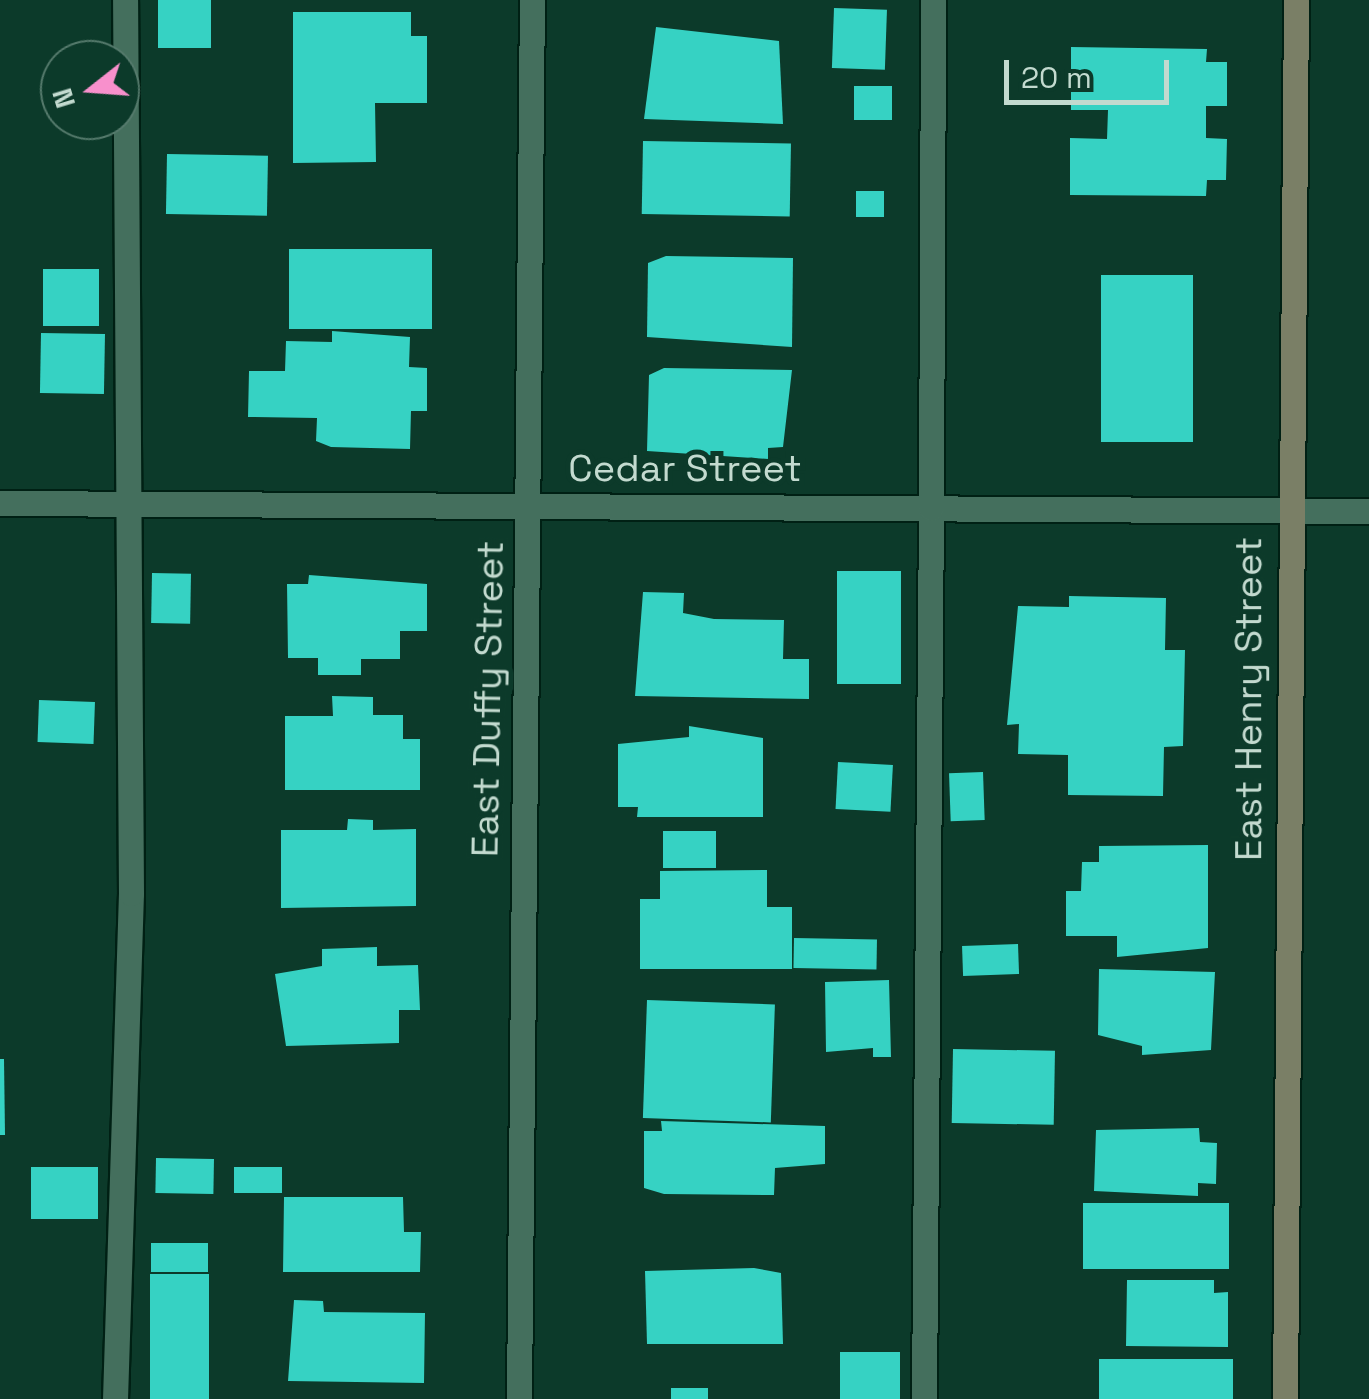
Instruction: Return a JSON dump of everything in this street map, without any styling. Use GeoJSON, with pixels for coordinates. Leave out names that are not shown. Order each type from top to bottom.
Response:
{"type":"FeatureCollection","features":[{"type":"Feature","properties":{"kind":"main road","name":"East Henry Street"},"geometry":{"type":"LineString","coordinates":[[1285,1399],[1287,511],[1296,0]]}},
{"type":"Feature","properties":{"kind":"street"},"geometry":{"type":"LineString","coordinates":[[115,1399],[131,893],[125,0]]}},
{"type":"Feature","properties":{"kind":"street","name":"East Duffy Street"},"geometry":{"type":"LineString","coordinates":[[519,1399],[532,0]]}},
{"type":"Feature","properties":{"kind":"street"},"geometry":{"type":"LineString","coordinates":[[924,1399],[933,0]]}},
{"type":"Feature","properties":{"kind":"street","name":"Cedar Street"},"geometry":{"type":"LineString","coordinates":[[0,503],[1369,511]]}},
{"type":"Feature","properties":{"kind":"building"},"geometry":{"type":"Polygon","coordinates":[[[158,0],[211,0],[211,48],[158,48],[158,0]]]}},
{"type":"Feature","properties":{"kind":"building"},"geometry":{"type":"Polygon","coordinates":[[[834,8],[887,10],[885,70],[832,68],[834,8]]]}},
{"type":"Feature","properties":{"kind":"building"},"geometry":{"type":"Polygon","coordinates":[[[293,12],[411,12],[411,36],[427,36],[427,103],[375,103],[376,162],[293,163],[293,12]]]}},
{"type":"Feature","properties":{"kind":"building"},"geometry":{"type":"Polygon","coordinates":[[[656,27],[779,41],[783,124],[644,119],[656,27]]]}},
{"type":"Feature","properties":{"kind":"building"},"geometry":{"type":"Polygon","coordinates":[[[1071,47],[1207,49],[1206,62],[1227,62],[1227,106],[1206,106],[1206,138],[1227,139],[1226,180],[1207,180],[1206,196],[1070,195],[1070,138],[1107,139],[1108,110],[1071,110],[1071,47]]]}},
{"type":"Feature","properties":{"kind":"building"},"geometry":{"type":"Polygon","coordinates":[[[854,86],[892,86],[892,120],[854,120],[854,86]]]}},
{"type":"Feature","properties":{"kind":"building"},"geometry":{"type":"Polygon","coordinates":[[[643,141],[791,144],[790,217],[642,214],[643,141]]]}},
{"type":"Feature","properties":{"kind":"building"},"geometry":{"type":"Polygon","coordinates":[[[167,154],[268,156],[267,216],[166,214],[167,154]]]}},
{"type":"Feature","properties":{"kind":"building"},"geometry":{"type":"Polygon","coordinates":[[[856,191],[884,191],[884,217],[856,217],[856,191]]]}},
{"type":"Feature","properties":{"kind":"building"},"geometry":{"type":"Polygon","coordinates":[[[289,249],[432,249],[432,329],[289,329],[289,249]]]}},
{"type":"Feature","properties":{"kind":"building"},"geometry":{"type":"Polygon","coordinates":[[[666,256],[793,258],[792,347],[647,337],[648,263],[666,256]]]}},
{"type":"Feature","properties":{"kind":"building"},"geometry":{"type":"Polygon","coordinates":[[[43,269],[99,269],[99,326],[43,326],[43,269]]]}},
{"type":"Feature","properties":{"kind":"building"},"geometry":{"type":"Polygon","coordinates":[[[1101,275],[1193,275],[1193,442],[1101,442],[1101,275]]]}},
{"type":"Feature","properties":{"kind":"building"},"geometry":{"type":"Polygon","coordinates":[[[332,331],[410,337],[409,367],[427,368],[427,411],[411,411],[410,449],[331,447],[316,441],[317,418],[248,417],[249,371],[285,371],[286,341],[332,342],[332,331]]]}},
{"type":"Feature","properties":{"kind":"building"},"geometry":{"type":"Polygon","coordinates":[[[41,333],[105,334],[104,394],[40,393],[41,333]]]}},
{"type":"Feature","properties":{"kind":"building"},"geometry":{"type":"Polygon","coordinates":[[[664,368],[792,370],[783,447],[768,448],[768,459],[647,451],[649,375],[664,368]]]}},
{"type":"Feature","properties":{"kind":"building"},"geometry":{"type":"Polygon","coordinates":[[[837,571],[901,571],[901,684],[837,684],[837,571]]]}},
{"type":"Feature","properties":{"kind":"building"},"geometry":{"type":"Polygon","coordinates":[[[152,573],[191,574],[190,624],[151,623],[152,573]]]}},
{"type":"Feature","properties":{"kind":"building"},"geometry":{"type":"Polygon","coordinates":[[[309,575],[427,584],[427,631],[400,631],[400,659],[361,659],[361,675],[318,675],[318,658],[288,658],[287,584],[308,584],[309,575]]]}},
{"type":"Feature","properties":{"kind":"building"},"geometry":{"type":"Polygon","coordinates":[[[643,592],[684,593],[683,613],[714,619],[784,620],[783,659],[809,659],[809,699],[635,696],[643,592]]]}},
{"type":"Feature","properties":{"kind":"building"},"geometry":{"type":"Polygon","coordinates":[[[1069,596],[1166,598],[1165,650],[1185,650],[1183,746],[1164,747],[1163,796],[1068,795],[1068,755],[1018,754],[1019,724],[1007,725],[1018,606],[1069,607],[1069,596]]]}},
{"type":"Feature","properties":{"kind":"building"},"geometry":{"type":"Polygon","coordinates":[[[332,696],[373,697],[373,715],[403,715],[403,739],[420,739],[420,790],[285,790],[285,716],[333,716],[332,696]]]}},
{"type":"Feature","properties":{"kind":"building"},"geometry":{"type":"Polygon","coordinates":[[[39,700],[95,702],[94,744],[38,742],[39,700]]]}},
{"type":"Feature","properties":{"kind":"building"},"geometry":{"type":"Polygon","coordinates":[[[689,726],[763,738],[763,817],[637,817],[638,807],[618,807],[618,744],[689,737],[689,726]]]}},
{"type":"Feature","properties":{"kind":"building"},"geometry":{"type":"Polygon","coordinates":[[[838,762],[893,765],[890,812],[836,809],[838,762]]]}},
{"type":"Feature","properties":{"kind":"building"},"geometry":{"type":"Polygon","coordinates":[[[983,772],[985,820],[951,821],[949,773],[983,772]]]}},
{"type":"Feature","properties":{"kind":"building"},"geometry":{"type":"Polygon","coordinates":[[[348,819],[373,820],[373,830],[416,829],[416,906],[281,908],[281,830],[347,830],[348,819]]]}},
{"type":"Feature","properties":{"kind":"building"},"geometry":{"type":"Polygon","coordinates":[[[663,831],[716,831],[716,868],[663,868],[663,831]]]}},
{"type":"Feature","properties":{"kind":"building"},"geometry":{"type":"Polygon","coordinates":[[[1208,845],[1208,948],[1117,957],[1117,936],[1066,936],[1066,891],[1081,891],[1082,862],[1099,862],[1099,846],[1208,845]]]}},
{"type":"Feature","properties":{"kind":"building"},"geometry":{"type":"Polygon","coordinates":[[[767,870],[767,907],[792,907],[792,969],[640,969],[640,899],[660,899],[660,871],[767,870]]]}},
{"type":"Feature","properties":{"kind":"building"},"geometry":{"type":"Polygon","coordinates":[[[794,938],[877,939],[876,969],[793,968],[794,938]]]}},
{"type":"Feature","properties":{"kind":"building"},"geometry":{"type":"Polygon","coordinates":[[[1018,944],[1019,974],[963,976],[962,946],[1018,944]]]}},
{"type":"Feature","properties":{"kind":"building"},"geometry":{"type":"Polygon","coordinates":[[[377,947],[377,966],[418,965],[420,1010],[399,1010],[399,1043],[286,1046],[275,974],[322,966],[322,949],[377,947]]]}},
{"type":"Feature","properties":{"kind":"building"},"geometry":{"type":"Polygon","coordinates":[[[1099,969],[1215,972],[1211,1050],[1142,1055],[1142,1046],[1098,1035],[1099,969]]]}},
{"type":"Feature","properties":{"kind":"building"},"geometry":{"type":"Polygon","coordinates":[[[889,980],[891,1057],[873,1057],[873,1048],[826,1052],[825,982],[889,980]]]}},
{"type":"Feature","properties":{"kind":"building"},"geometry":{"type":"Polygon","coordinates":[[[647,1000],[775,1004],[771,1122],[643,1118],[647,1000]]]}},
{"type":"Feature","properties":{"kind":"building"},"geometry":{"type":"Polygon","coordinates":[[[953,1049],[1055,1051],[1054,1125],[952,1123],[953,1049]]]}},
{"type":"Feature","properties":{"kind":"building"},"geometry":{"type":"Polygon","coordinates":[[[0,1059],[4,1059],[5,1135],[0,1135],[0,1059]]]}},
{"type":"Feature","properties":{"kind":"building"},"geometry":{"type":"Polygon","coordinates":[[[661,1121],[825,1126],[825,1164],[775,1168],[774,1195],[664,1194],[644,1188],[644,1131],[662,1131],[661,1121]]]}},
{"type":"Feature","properties":{"kind":"building"},"geometry":{"type":"Polygon","coordinates":[[[1199,1128],[1200,1142],[1217,1143],[1216,1184],[1198,1183],[1198,1196],[1094,1191],[1096,1130],[1199,1128]]]}},
{"type":"Feature","properties":{"kind":"building"},"geometry":{"type":"Polygon","coordinates":[[[156,1158],[214,1159],[213,1194],[155,1193],[156,1158]]]}},
{"type":"Feature","properties":{"kind":"building"},"geometry":{"type":"Polygon","coordinates":[[[31,1167],[98,1167],[98,1219],[31,1219],[31,1167]]]}},
{"type":"Feature","properties":{"kind":"building"},"geometry":{"type":"Polygon","coordinates":[[[234,1167],[282,1167],[282,1193],[234,1193],[234,1167]]]}},
{"type":"Feature","properties":{"kind":"building"},"geometry":{"type":"Polygon","coordinates":[[[284,1197],[403,1197],[404,1232],[421,1232],[420,1272],[283,1272],[284,1197]]]}},
{"type":"Feature","properties":{"kind":"building"},"geometry":{"type":"Polygon","coordinates":[[[1083,1203],[1229,1203],[1229,1269],[1083,1269],[1083,1203]]]}},
{"type":"Feature","properties":{"kind":"building"},"geometry":{"type":"Polygon","coordinates":[[[151,1243],[208,1243],[208,1272],[151,1272],[151,1243]]]}},
{"type":"Feature","properties":{"kind":"building"},"geometry":{"type":"Polygon","coordinates":[[[754,1268],[781,1273],[783,1344],[647,1344],[645,1271],[754,1268]]]}},
{"type":"Feature","properties":{"kind":"building"},"geometry":{"type":"Polygon","coordinates":[[[150,1274],[209,1274],[209,1399],[150,1399],[150,1274]]]}},
{"type":"Feature","properties":{"kind":"building"},"geometry":{"type":"Polygon","coordinates":[[[1127,1280],[1214,1280],[1214,1293],[1228,1292],[1228,1347],[1126,1346],[1127,1280]]]}},
{"type":"Feature","properties":{"kind":"building"},"geometry":{"type":"Polygon","coordinates":[[[294,1300],[323,1301],[324,1312],[425,1313],[424,1383],[288,1381],[294,1300]]]}},
{"type":"Feature","properties":{"kind":"building"},"geometry":{"type":"Polygon","coordinates":[[[840,1352],[900,1352],[900,1399],[840,1399],[840,1352]]]}},
{"type":"Feature","properties":{"kind":"building"},"geometry":{"type":"Polygon","coordinates":[[[1099,1359],[1233,1359],[1233,1399],[1099,1399],[1099,1359]]]}},
{"type":"Feature","properties":{"kind":"building"},"geometry":{"type":"Polygon","coordinates":[[[671,1388],[708,1388],[708,1399],[671,1399],[671,1388]]]}}]}
